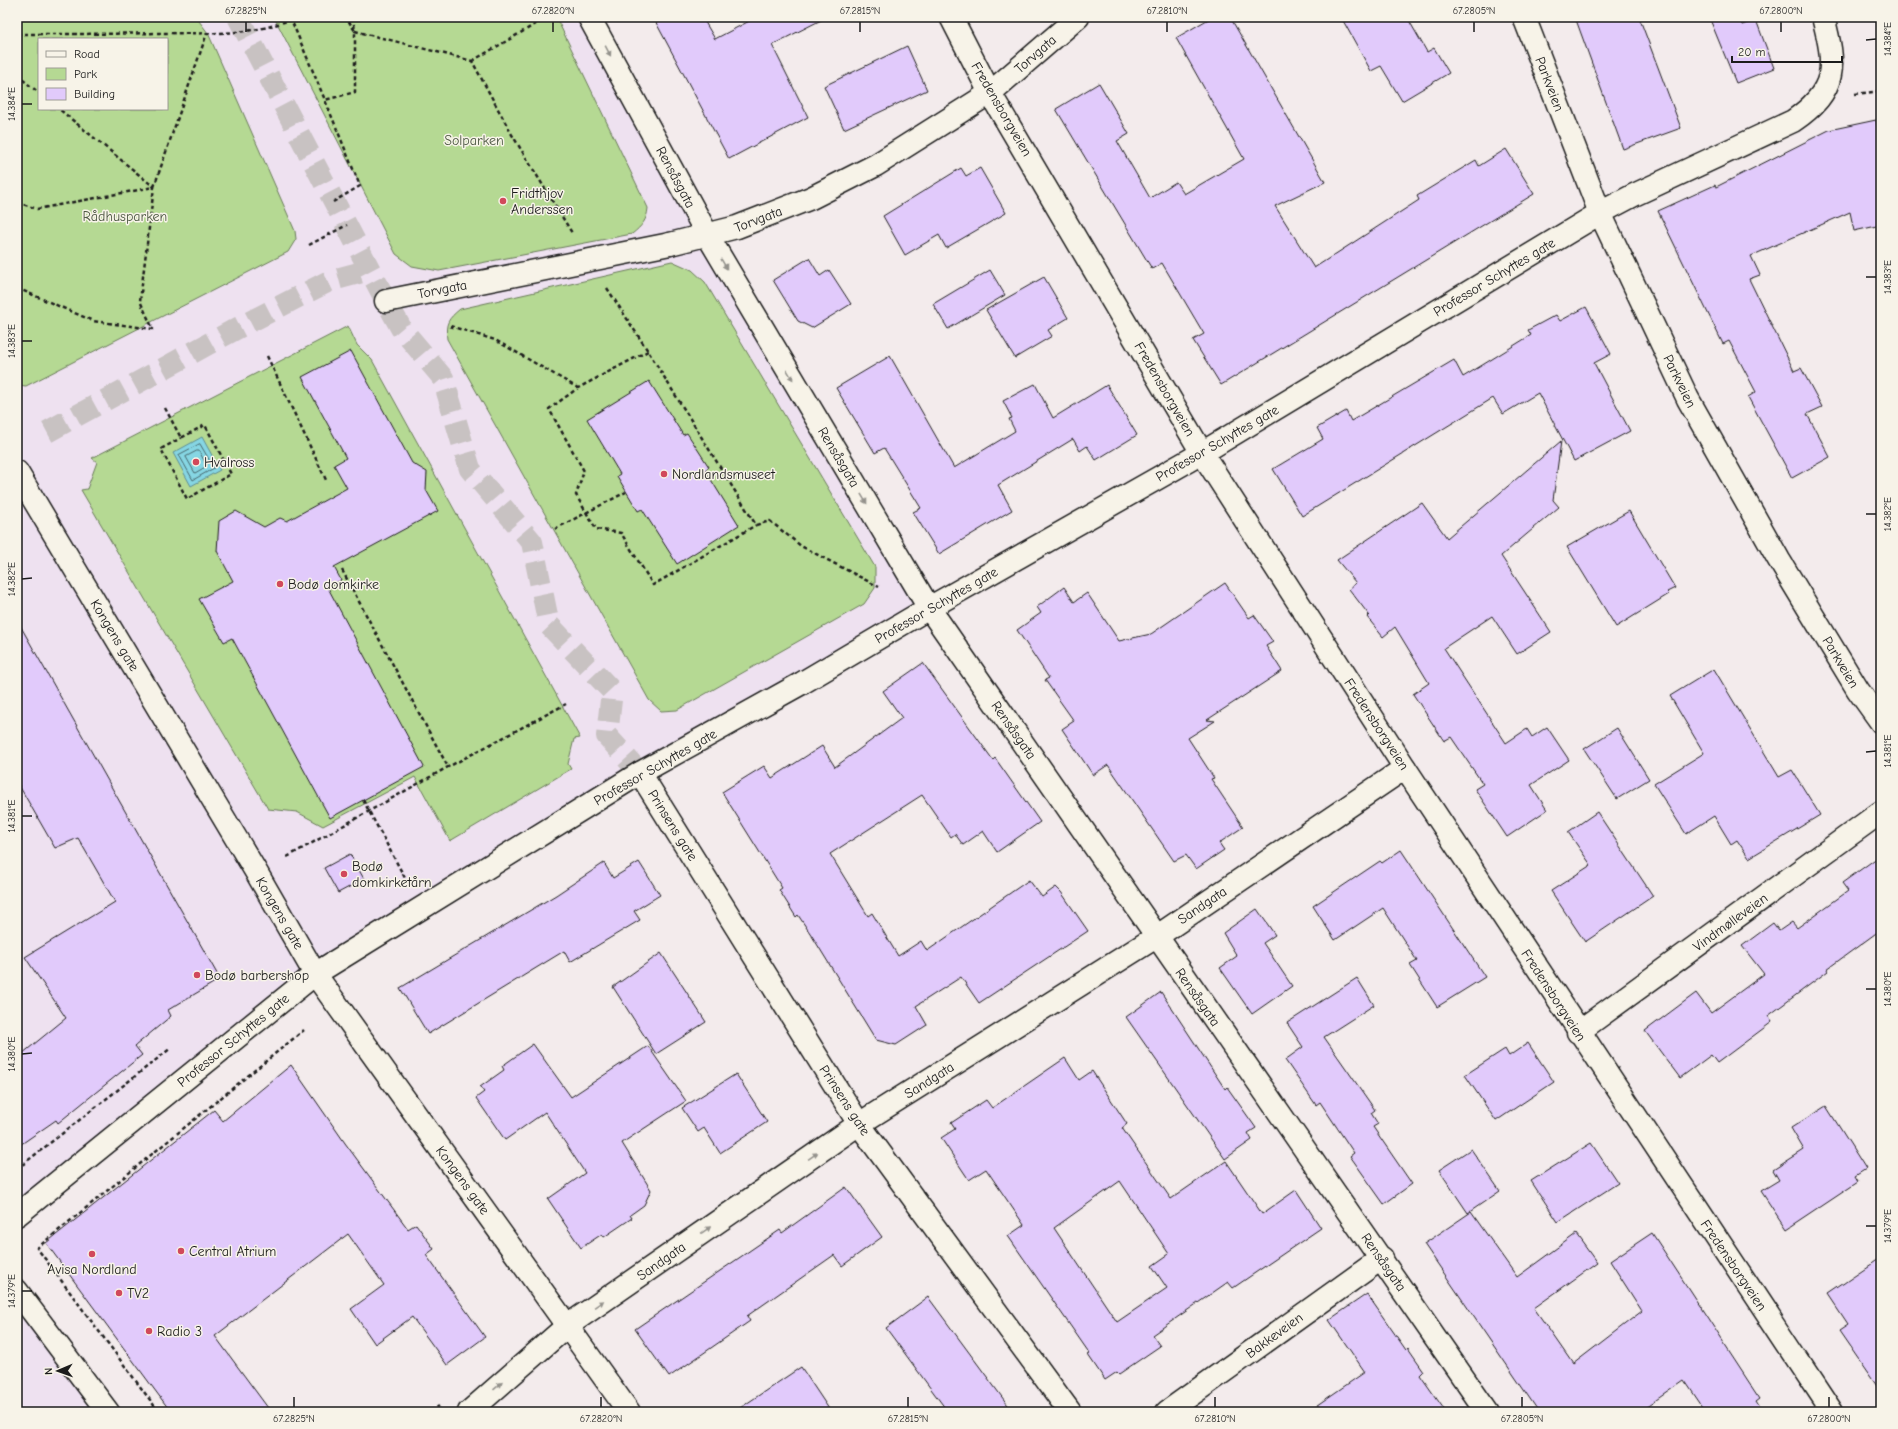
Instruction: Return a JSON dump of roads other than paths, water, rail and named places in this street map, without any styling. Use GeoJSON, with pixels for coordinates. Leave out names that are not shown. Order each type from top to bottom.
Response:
{"type":"FeatureCollection","features":[{"type":"Feature","properties":{"kind":"street","name":"Rensåsgata"},"geometry":{"type":"LineString","coordinates":[[589,17],[708,236],[929,608],[1156,937],[1382,1258],[1487,1412]]}},
{"type":"Feature","properties":{"kind":"street","name":"Fredensborgveien"},"geometry":{"type":"LineString","coordinates":[[951,17],[990,93],[1202,453],[1405,768],[1578,1032],[1832,1412]]}},
{"type":"Feature","properties":{"kind":"street","name":"Torvgata"},"geometry":{"type":"LineString","coordinates":[[386,301],[708,236],[737,227],[811,198],[876,165],[990,93],[1078,17]]}},
{"type":"Feature","properties":{"kind":"street","name":"Parkveien"},"geometry":{"type":"LineString","coordinates":[[1524,17],[1600,213],[1688,399],[1779,560],[1858,690],[1881,722]]}},
{"type":"Feature","properties":{"kind":"street","name":"Professor Schyttes gate"},"geometry":{"type":"LineString","coordinates":[[17,1215],[315,974],[640,773],[802,683],[929,608],[1202,453],[1600,213],[1634,195],[1793,121],[1807,112],[1828,84],[1832,70],[1831,46],[1823,17]]}},
{"type":"Feature","properties":{"kind":"street","name":"Kongens gate"},"geometry":{"type":"LineString","coordinates":[[17,472],[315,974],[629,1412]]}},
{"type":"Feature","properties":{"kind":"street","name":"Sandgata"},"geometry":{"type":"LineString","coordinates":[[469,1412],[567,1326],[859,1124],[1156,937],[1405,768]]}},
{"type":"Feature","properties":{"kind":"street","name":"Prinsens gate"},"geometry":{"type":"LineString","coordinates":[[640,773],[859,1124],[1070,1412]]}},
{"type":"Feature","properties":{"kind":"street","name":"Vindmølleveien"},"geometry":{"type":"LineString","coordinates":[[1578,1032],[1881,812]]}},
{"type":"Feature","properties":{"kind":"street","name":"Bakkeveien"},"geometry":{"type":"LineString","coordinates":[[1167,1412],[1382,1258]]}},
{"type":"Feature","properties":{"kind":"street"},"geometry":{"type":"LineString","coordinates":[[17,1292],[108,1412]]}},
{"type":"Feature","properties":{"kind":"water"},"geometry":{"type":"Polygon","coordinates":[[[202,437],[220,470],[191,486],[173,453],[202,437]]]}},
{"type":"Feature","properties":{"kind":"tunnel"},"geometry":{"type":"LineString","coordinates":[[238,17],[401,328],[443,378],[470,469],[532,542],[549,625],[612,691],[607,736],[640,773]]}},
{"type":"Feature","properties":{"kind":"tunnel"},"geometry":{"type":"LineString","coordinates":[[47,432],[234,330],[329,281],[370,270]]}},
{"type":"Feature","properties":{"kind":"place","name":"Fridthjov Anderssen"},"geometry":{"type":"Point","coordinates":[503,201]}},
{"type":"Feature","properties":{"kind":"place","name":"Hvalross"},"geometry":{"type":"Point","coordinates":[196,462]}},
{"type":"Feature","properties":{"kind":"place","name":"Nordlandsmuseet"},"geometry":{"type":"Point","coordinates":[664,474]}},
{"type":"Feature","properties":{"kind":"place","name":"Bodø domkirke"},"geometry":{"type":"Point","coordinates":[280,584]}},
{"type":"Feature","properties":{"kind":"place","name":"Bodø domkirketårn"},"geometry":{"type":"Point","coordinates":[344,874]}},
{"type":"Feature","properties":{"kind":"place","name":"Bodø barbershop"},"geometry":{"type":"Point","coordinates":[197,975]}},
{"type":"Feature","properties":{"kind":"place","name":"Central Atrium"},"geometry":{"type":"Point","coordinates":[181,1251]}},
{"type":"Feature","properties":{"kind":"place","name":"Avisa Nordland"},"geometry":{"type":"Point","coordinates":[92,1254]}},
{"type":"Feature","properties":{"kind":"place","name":"TV2"},"geometry":{"type":"Point","coordinates":[119,1293]}},
{"type":"Feature","properties":{"kind":"place","name":"Radio 3"},"geometry":{"type":"Point","coordinates":[149,1331]}},
{"type":"Feature","properties":{"kind":"park label","name":"Solparken"},"geometry":{"type":"Point","coordinates":[474,140]}},
{"type":"Feature","properties":{"kind":"park label","name":"Rådhusparken"},"geometry":{"type":"Point","coordinates":[125,216]}}]}
